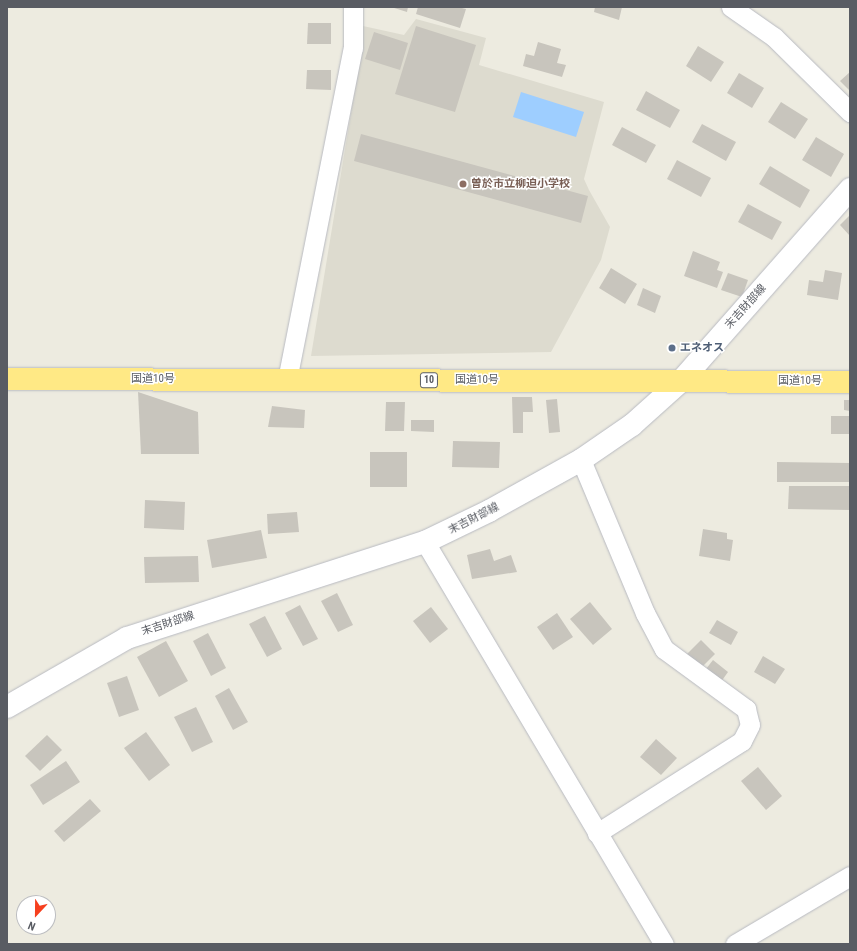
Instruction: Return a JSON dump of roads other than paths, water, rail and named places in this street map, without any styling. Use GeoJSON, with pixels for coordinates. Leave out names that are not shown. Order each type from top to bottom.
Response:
{"type":"FeatureCollection","features":[{"type":"Feature","properties":{"kind":"highway","name":"国道10号"},"geometry":{"type":"LineString","coordinates":[[7,379],[850,382]]}},
{"type":"Feature","properties":{"kind":"main road","name":"末吉財部線"},"geometry":{"type":"LineString","coordinates":[[7,707],[127,638],[425,542],[489,512],[581,460],[632,425],[681,381],[850,189]]}},
{"type":"Feature","properties":{"kind":"street"},"geometry":{"type":"LineString","coordinates":[[287,380],[353,48],[353,7]]}},
{"type":"Feature","properties":{"kind":"street"},"geometry":{"type":"LineString","coordinates":[[731,7],[774,37],[850,112]]}},
{"type":"Feature","properties":{"kind":"street"},"geometry":{"type":"LineString","coordinates":[[581,460],[645,613],[664,649],[746,709],[750,725],[742,741],[597,833]]}},
{"type":"Feature","properties":{"kind":"street"},"geometry":{"type":"LineString","coordinates":[[425,542],[664,944]]}},
{"type":"Feature","properties":{"kind":"street"},"geometry":{"type":"LineString","coordinates":[[735,944],[850,876]]}},
{"type":"Feature","properties":{"kind":"water"},"geometry":{"type":"Polygon","coordinates":[[[521,92],[584,112],[576,137],[513,117],[521,92]]]}},
{"type":"Feature","properties":{"kind":"place","name":"曽於市立柳迫小学校"},"geometry":{"type":"Point","coordinates":[463,184]}},
{"type":"Feature","properties":{"kind":"place","name":"エネオス"},"geometry":{"type":"Point","coordinates":[672,348]}}]}
